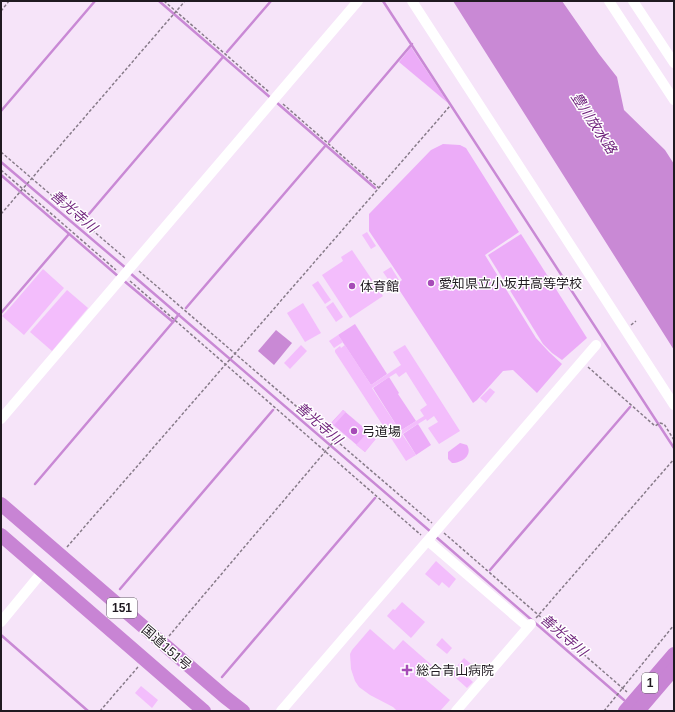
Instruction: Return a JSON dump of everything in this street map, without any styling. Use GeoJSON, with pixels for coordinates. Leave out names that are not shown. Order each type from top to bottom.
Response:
{"type":"FeatureCollection","features":[{"type":"Feature","properties":{"kind":"highway","name":"国道151号"},"geometry":{"type":"LineString","coordinates":[[1,504],[243,711]]}},
{"type":"Feature","properties":{"kind":"highway","name":"国道151号"},"geometry":{"type":"LineString","coordinates":[[1,535],[204,711]]}},
{"type":"Feature","properties":{"kind":"highway","name":"1"},"geometry":{"type":"LineString","coordinates":[[625,711],[674,654]]}},
{"type":"Feature","properties":{"kind":"highway","name":"1"},"geometry":{"type":"LineString","coordinates":[[638,711],[674,669]]}},
{"type":"Feature","properties":{"kind":"street"},"geometry":{"type":"LineString","coordinates":[[1,419],[358,1]]}},
{"type":"Feature","properties":{"kind":"street"},"geometry":{"type":"LineString","coordinates":[[412,1],[674,405]]}},
{"type":"Feature","properties":{"kind":"street"},"geometry":{"type":"LineString","coordinates":[[609,1],[674,100]]}},
{"type":"Feature","properties":{"kind":"street"},"geometry":{"type":"LineString","coordinates":[[633,1],[673,58]]}},
{"type":"Feature","properties":{"kind":"street"},"geometry":{"type":"LineString","coordinates":[[281,711],[596,345]]}},
{"type":"Feature","properties":{"kind":"street"},"geometry":{"type":"LineString","coordinates":[[434,534],[532,623],[456,711]]}},
{"type":"Feature","properties":{"kind":"street"},"geometry":{"type":"LineString","coordinates":[[1,622],[43,571]]}},
{"type":"Feature","properties":{"kind":"path"},"geometry":{"type":"LineString","coordinates":[[1,10],[9,1]]}},
{"type":"Feature","properties":{"kind":"path"},"geometry":{"type":"LineString","coordinates":[[164,1],[379,188]]}},
{"type":"Feature","properties":{"kind":"path"},"geometry":{"type":"LineString","coordinates":[[1,214],[185,1]]}},
{"type":"Feature","properties":{"kind":"path"},"geometry":{"type":"LineString","coordinates":[[60,555],[450,106]]}},
{"type":"Feature","properties":{"kind":"path"},"geometry":{"type":"LineString","coordinates":[[1,152],[226,364],[326,452],[539,615],[622,688]]}},
{"type":"Feature","properties":{"kind":"path"},"geometry":{"type":"LineString","coordinates":[[1,170],[22,189],[235,353],[335,440],[434,534]]}},
{"type":"Feature","properties":{"kind":"path"},"geometry":{"type":"LineString","coordinates":[[582,361],[655,426],[660,423],[664,424],[674,440]]}},
{"type":"Feature","properties":{"kind":"path"},"geometry":{"type":"LineString","coordinates":[[163,643],[335,440]]}},
{"type":"Feature","properties":{"kind":"path"},"geometry":{"type":"LineString","coordinates":[[532,623],[674,459]]}},
{"type":"Feature","properties":{"kind":"path"},"geometry":{"type":"LineString","coordinates":[[604,711],[674,625]]}},
{"type":"Feature","properties":{"kind":"path"},"geometry":{"type":"LineString","coordinates":[[100,711],[144,659]]}},
{"type":"Feature","properties":{"kind":"shaded area"},"geometry":{"type":"Polygon","coordinates":[[[411,47],[448,103],[399,62],[411,47]]]}},
{"type":"Feature","properties":{"kind":"shaded area"},"geometry":{"type":"Polygon","coordinates":[[[443,144],[460,145],[466,148],[519,232],[485,255],[536,338],[562,364],[537,393],[513,370],[503,371],[473,403],[396,285],[402,280],[369,231],[369,214],[431,150],[443,144]]]}},
{"type":"Feature","properties":{"kind":"shaded area"},"geometry":{"type":"Polygon","coordinates":[[[521,234],[587,338],[562,360],[543,344],[488,255],[521,234]]]}},
{"type":"Feature","properties":{"kind":"shaded area"},"geometry":{"type":"Polygon","coordinates":[[[355,324],[387,374],[371,385],[338,335],[355,324]]]}},
{"type":"Feature","properties":{"kind":"shaded area"},"geometry":{"type":"Polygon","coordinates":[[[389,377],[399,393],[398,394],[416,421],[400,431],[373,388],[389,377]]]}},
{"type":"Feature","properties":{"kind":"shaded area","name":"弓道場"},"geometry":{"type":"Polygon","coordinates":[[[343,410],[376,438],[365,452],[331,423],[343,410]]]}},
{"type":"Feature","properties":{"kind":"shaded area"},"geometry":{"type":"Polygon","coordinates":[[[418,424],[431,445],[416,455],[403,434],[418,424]]]}},
{"type":"Feature","properties":{"kind":"shaded area"},"geometry":{"type":"Polygon","coordinates":[[[460,443],[467,445],[469,452],[468,455],[459,462],[452,463],[448,459],[448,452],[460,443]]]}},
{"type":"Feature","properties":{"kind":"water","name":"豊川放水路"},"geometry":{"type":"Polygon","coordinates":[[[453,1],[562,1],[617,77],[624,110],[665,150],[674,164],[674,350],[453,1]]]}},
{"type":"Feature","properties":{"kind":"water"},"geometry":{"type":"Polygon","coordinates":[[[276,330],[292,343],[274,365],[258,351],[276,330]]]}},
{"type":"Feature","properties":{"kind":"building"},"geometry":{"type":"Polygon","coordinates":[[[367,232],[376,246],[371,249],[362,235],[367,232]]]}},
{"type":"Feature","properties":{"kind":"building","name":"体育館"},"geometry":{"type":"Polygon","coordinates":[[[352,250],[383,296],[350,318],[322,275],[343,261],[341,257],[352,250]]]}},
{"type":"Feature","properties":{"kind":"building"},"geometry":{"type":"Polygon","coordinates":[[[391,267],[399,280],[392,285],[383,272],[391,267]]]}},
{"type":"Feature","properties":{"kind":"building"},"geometry":{"type":"Polygon","coordinates":[[[43,269],[64,288],[24,335],[2,316],[43,269]]]}},
{"type":"Feature","properties":{"kind":"building"},"geometry":{"type":"Polygon","coordinates":[[[318,281],[331,300],[325,304],[312,285],[318,281]]]}},
{"type":"Feature","properties":{"kind":"building"},"geometry":{"type":"Polygon","coordinates":[[[67,290],[88,308],[52,351],[30,332],[67,290]]]}},
{"type":"Feature","properties":{"kind":"building"},"geometry":{"type":"Polygon","coordinates":[[[333,302],[343,317],[336,322],[326,307],[333,302]]]}},
{"type":"Feature","properties":{"kind":"building"},"geometry":{"type":"Polygon","coordinates":[[[303,303],[321,333],[305,342],[287,313],[303,303]]]}},
{"type":"Feature","properties":{"kind":"building"},"geometry":{"type":"Polygon","coordinates":[[[338,335],[343,342],[334,348],[329,341],[338,335]]]}},
{"type":"Feature","properties":{"kind":"building"},"geometry":{"type":"Polygon","coordinates":[[[301,345],[307,351],[290,369],[284,363],[301,345]]]}},
{"type":"Feature","properties":{"kind":"building"},"geometry":{"type":"Polygon","coordinates":[[[345,345],[371,385],[401,365],[393,352],[405,345],[460,431],[439,444],[428,428],[438,422],[434,416],[427,421],[426,419],[402,434],[416,455],[406,461],[335,352],[335,350],[340,346],[341,348],[345,345]],[[406,372],[399,377],[396,373],[372,388],[400,431],[424,416],[420,410],[427,405],[406,372]]]}},
{"type":"Feature","properties":{"kind":"building"},"geometry":{"type":"Polygon","coordinates":[[[490,388],[495,392],[486,403],[480,398],[490,388]]]}},
{"type":"Feature","properties":{"kind":"building"},"geometry":{"type":"Polygon","coordinates":[[[343,410],[346,412],[334,425],[332,423],[343,410]]]}},
{"type":"Feature","properties":{"kind":"building"},"geometry":{"type":"Polygon","coordinates":[[[368,432],[376,439],[365,452],[356,445],[368,432]]]}},
{"type":"Feature","properties":{"kind":"building"},"geometry":{"type":"Polygon","coordinates":[[[436,561],[456,579],[449,588],[442,582],[439,586],[425,574],[436,561]]]}},
{"type":"Feature","properties":{"kind":"building"},"geometry":{"type":"Polygon","coordinates":[[[402,602],[425,622],[411,638],[387,616],[402,602]]]}},
{"type":"Feature","properties":{"kind":"building"},"geometry":{"type":"Polygon","coordinates":[[[370,629],[394,650],[403,640],[435,668],[425,679],[450,700],[440,711],[397,711],[393,707],[370,695],[359,687],[355,681],[351,669],[350,654],[370,629]]]}},
{"type":"Feature","properties":{"kind":"building"},"geometry":{"type":"Polygon","coordinates":[[[442,638],[452,648],[447,654],[436,645],[442,638]]]}},
{"type":"Feature","properties":{"kind":"building"},"geometry":{"type":"Polygon","coordinates":[[[464,658],[477,669],[470,677],[457,666],[464,658]]]}},
{"type":"Feature","properties":{"kind":"building"},"geometry":{"type":"Polygon","coordinates":[[[454,664],[473,682],[467,688],[448,671],[454,664]]]}},
{"type":"Feature","properties":{"kind":"building"},"geometry":{"type":"Polygon","coordinates":[[[141,686],[158,700],[152,708],[135,693],[141,686]]]}},
{"type":"Feature","properties":{"kind":"waterway"},"geometry":{"type":"LineString","coordinates":[[1,111],[95,1]]}},
{"type":"Feature","properties":{"kind":"waterway"},"geometry":{"type":"LineString","coordinates":[[159,1],[272,99]]}},
{"type":"Feature","properties":{"kind":"waterway"},"geometry":{"type":"LineString","coordinates":[[227,52],[271,1]]}},
{"type":"Feature","properties":{"kind":"waterway"},"geometry":{"type":"LineString","coordinates":[[383,1],[674,448]]}},
{"type":"Feature","properties":{"kind":"waterway"},"geometry":{"type":"LineString","coordinates":[[329,142],[412,44]]}},
{"type":"Feature","properties":{"kind":"waterway"},"geometry":{"type":"LineString","coordinates":[[83,221],[223,57]]}},
{"type":"Feature","properties":{"kind":"waterway"},"geometry":{"type":"LineString","coordinates":[[276,102],[375,188]]}},
{"type":"Feature","properties":{"kind":"waterway"},"geometry":{"type":"LineString","coordinates":[[186,308],[326,145]]}},
{"type":"Feature","properties":{"kind":"waterway","name":"善光寺川"},"geometry":{"type":"LineString","coordinates":[[1,162],[127,269]]}},
{"type":"Feature","properties":{"kind":"waterway"},"geometry":{"type":"LineString","coordinates":[[1,175],[119,277]]}},
{"type":"Feature","properties":{"kind":"waterway"},"geometry":{"type":"LineString","coordinates":[[1,313],[69,234]]}},
{"type":"Feature","properties":{"kind":"waterway","name":"善光寺川"},"geometry":{"type":"LineString","coordinates":[[130,273],[431,532]]}},
{"type":"Feature","properties":{"kind":"waterway"},"geometry":{"type":"LineString","coordinates":[[123,280],[173,322],[179,314]]}},
{"type":"Feature","properties":{"kind":"waterway"},"geometry":{"type":"LineString","coordinates":[[35,484],[173,322]]}},
{"type":"Feature","properties":{"kind":"waterway"},"geometry":{"type":"LineString","coordinates":[[490,570],[630,407]]}},
{"type":"Feature","properties":{"kind":"waterway"},"geometry":{"type":"LineString","coordinates":[[120,589],[273,410]]}},
{"type":"Feature","properties":{"kind":"waterway"},"geometry":{"type":"LineString","coordinates":[[222,677],[375,498]]}},
{"type":"Feature","properties":{"kind":"waterway","name":"善光寺川"},"geometry":{"type":"LineString","coordinates":[[435,536],[624,700]]}},
{"type":"Feature","properties":{"kind":"waterway"},"geometry":{"type":"LineString","coordinates":[[1,635],[88,711]]}},
{"type":"Feature","properties":{"kind":"place","name":"愛知県立小坂井高等学校"},"geometry":{"type":"Point","coordinates":[431,283]}},
{"type":"Feature","properties":{"kind":"place","name":"体育館"},"geometry":{"type":"Point","coordinates":[352,286]}},
{"type":"Feature","properties":{"kind":"place","name":"弓道場"},"geometry":{"type":"Point","coordinates":[354,431]}},
{"type":"Feature","properties":{"kind":"place","name":"総合青山病院"},"geometry":{"type":"Point","coordinates":[407,670]}}]}
